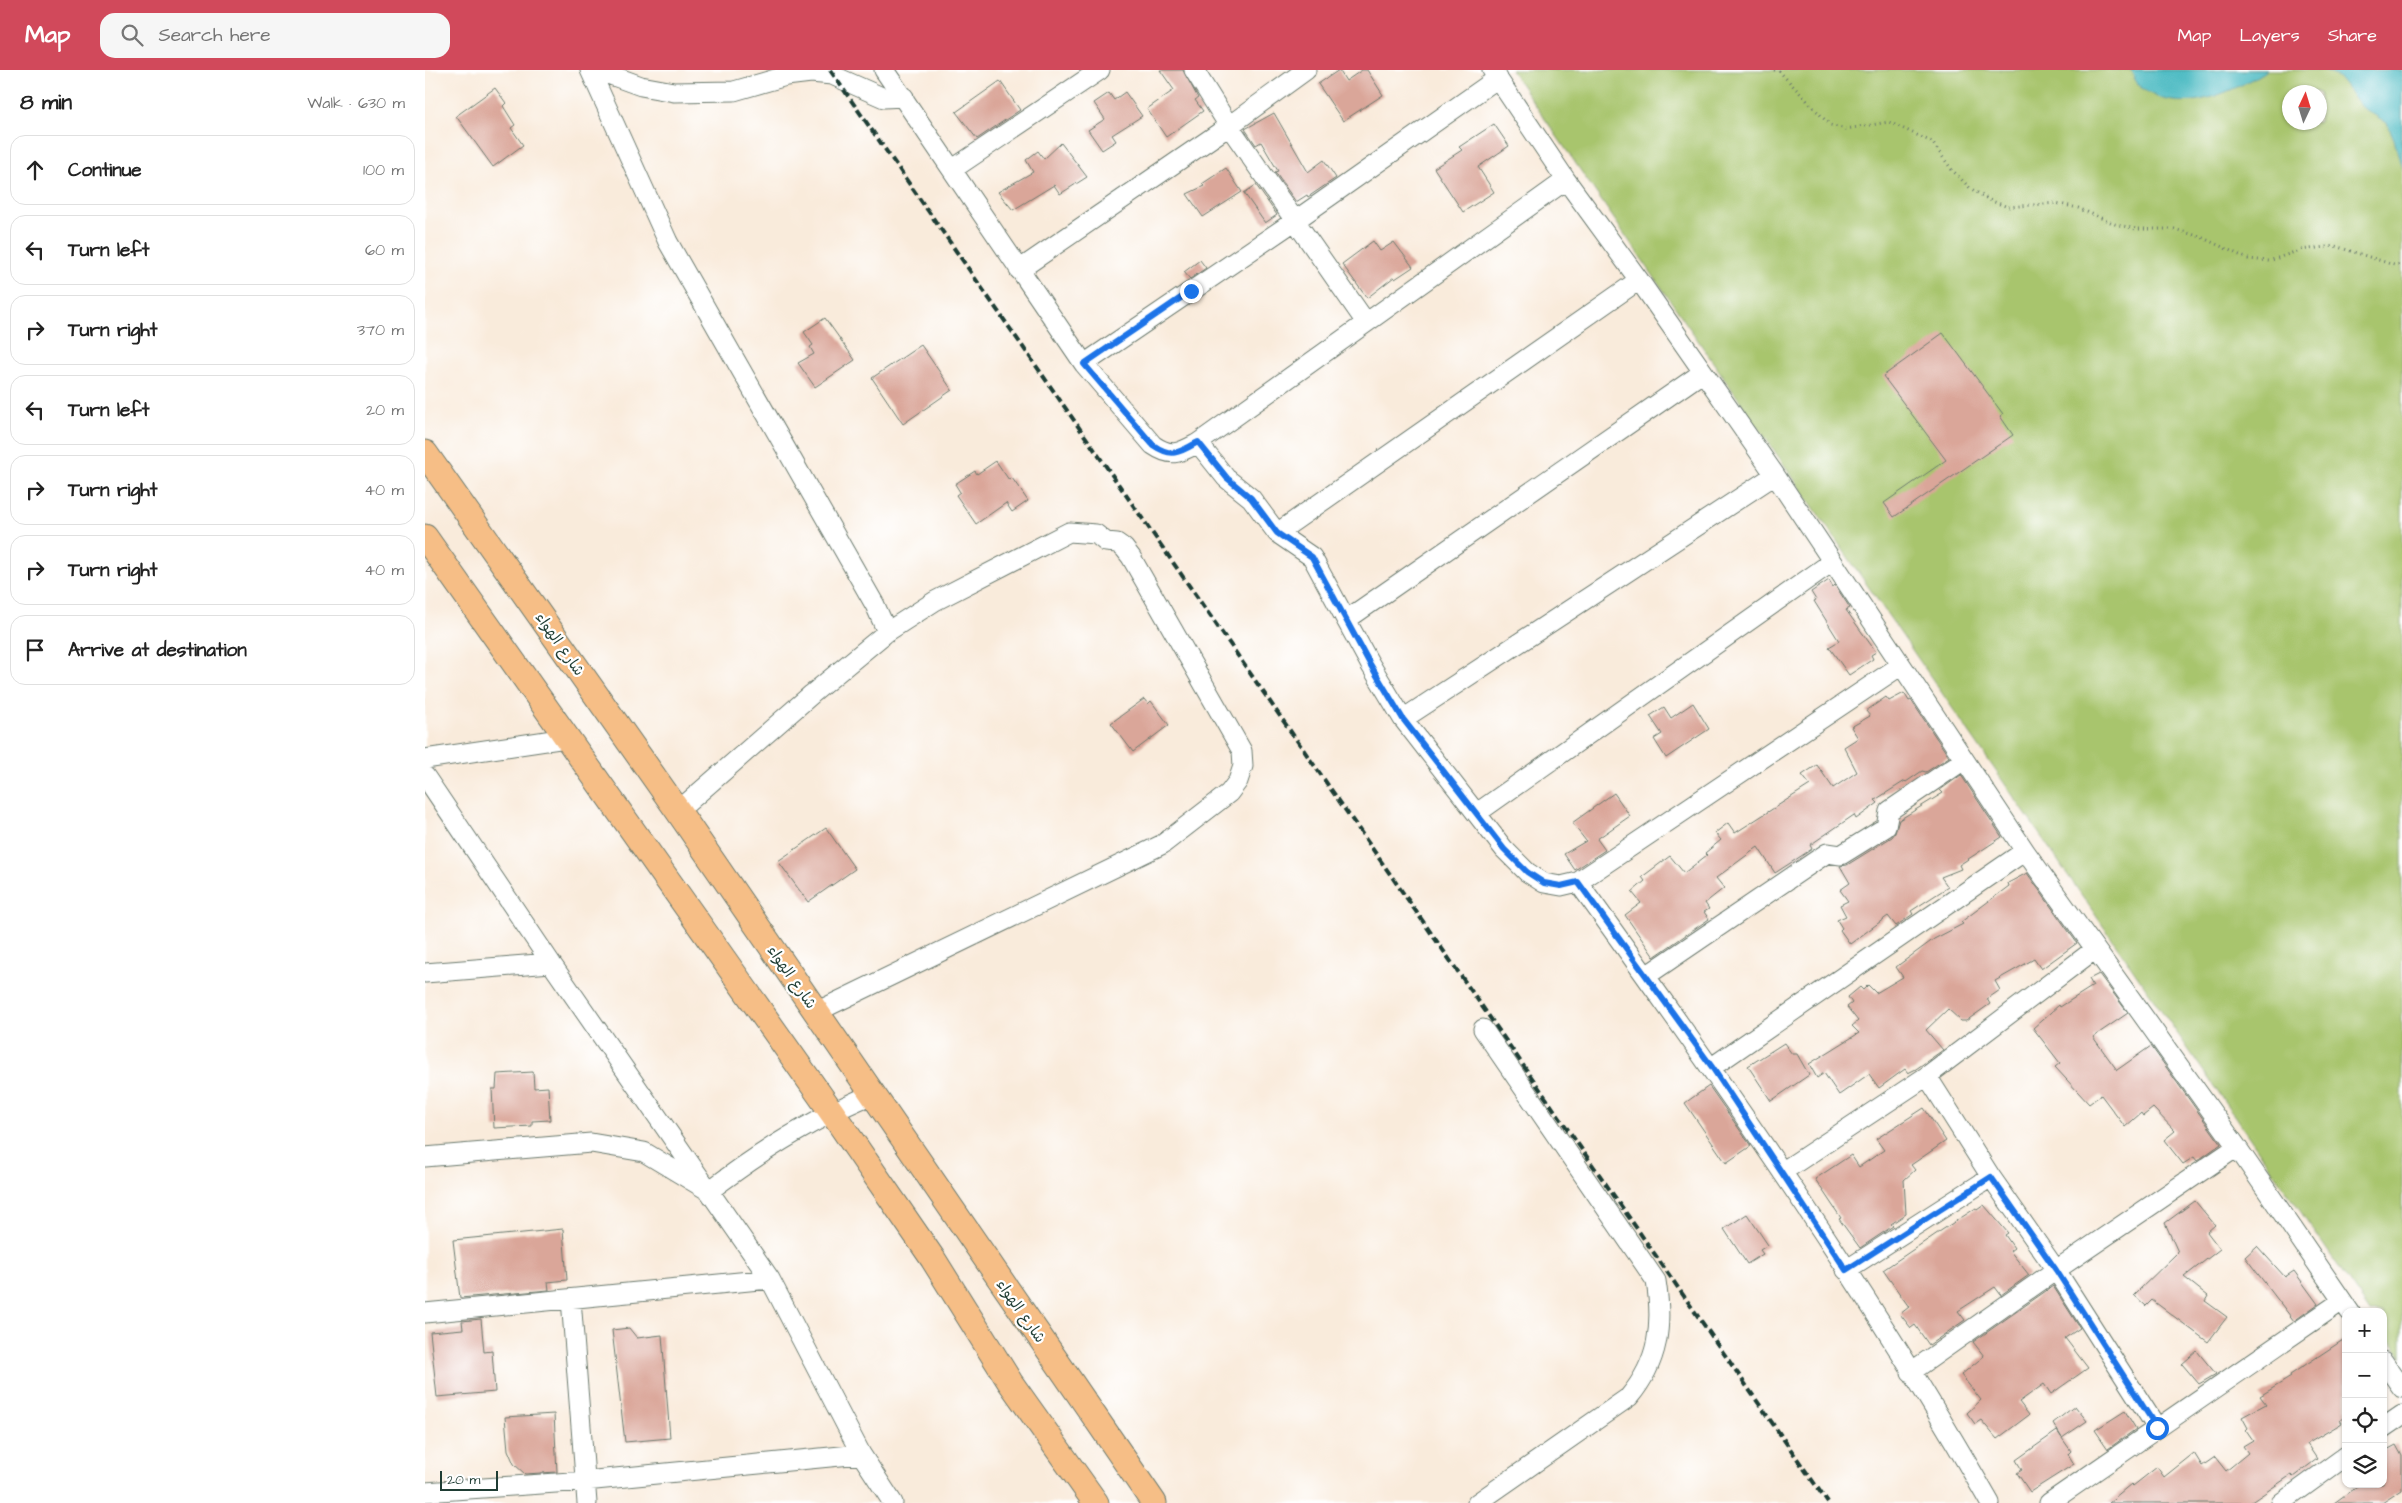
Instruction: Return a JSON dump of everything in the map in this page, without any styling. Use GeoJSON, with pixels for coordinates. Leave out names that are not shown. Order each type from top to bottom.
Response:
{"type":"FeatureCollection","features":[{"type":"Feature","properties":{"kind":"main road","name":"شارع الهواء"},"geometry":{"type":"LineString","coordinates":[[425,454],[678,812],[1154,1503]]}},
{"type":"Feature","properties":{"kind":"main road"},"geometry":{"type":"LineString","coordinates":[[425,537],[831,1111],[933,1259],[1010,1382],[1096,1503]]}},
{"type":"Feature","properties":{"kind":"street"},"geometry":{"type":"LineString","coordinates":[[590,70],[668,242],[870,597],[887,632]]}},
{"type":"Feature","properties":{"kind":"street"},"geometry":{"type":"LineString","coordinates":[[597,70],[641,86],[674,92],[734,91],[786,76],[811,73],[832,75],[884,98],[903,97]]}},
{"type":"Feature","properties":{"kind":"street"},"geometry":{"type":"LineString","coordinates":[[953,169],[1100,70]]}},
{"type":"Feature","properties":{"kind":"street"},"geometry":{"type":"LineString","coordinates":[[1194,70],[1229,126],[1365,321]]}},
{"type":"Feature","properties":{"kind":"street"},"geometry":{"type":"LineString","coordinates":[[1019,270],[1229,126],[1306,70]]}},
{"type":"Feature","properties":{"kind":"street"},"geometry":{"type":"LineString","coordinates":[[890,72],[903,97],[1084,364],[1153,445],[1165,453],[1180,452],[1198,442],[1565,180]]}},
{"type":"Feature","properties":{"kind":"street"},"geometry":{"type":"LineString","coordinates":[[1084,364],[1296,220],[1495,74],[1565,180],[1639,280],[1702,373],[1775,475],[1900,666],[2025,851],[2237,1148],[2346,1306],[2157,1428],[2049,1503]]}},
{"type":"Feature","properties":{"kind":"street"},"geometry":{"type":"LineString","coordinates":[[1277,533],[1639,280]]}},
{"type":"Feature","properties":{"kind":"street"},"geometry":{"type":"LineString","coordinates":[[1346,620],[1702,373]]}},
{"type":"Feature","properties":{"kind":"street"},"geometry":{"type":"LineString","coordinates":[[1198,442],[1227,478],[1251,498],[1277,533],[1312,557],[1403,719],[1504,849],[1527,872],[1544,883],[1561,886],[1578,882],[1900,666]]}},
{"type":"Feature","properties":{"kind":"street"},"geometry":{"type":"LineString","coordinates":[[1403,719],[1775,475]]}},
{"type":"Feature","properties":{"kind":"street"},"geometry":{"type":"LineString","coordinates":[[678,812],[812,694],[887,632],[935,601],[1069,532],[1096,534],[1106,542],[1117,543],[1131,557],[1242,751],[1243,766],[1238,781],[1229,793],[1163,844],[816,1012]]}},
{"type":"Feature","properties":{"kind":"street"},"geometry":{"type":"LineString","coordinates":[[1477,813],[1832,562]]}},
{"type":"Feature","properties":{"kind":"street"},"geometry":{"type":"LineString","coordinates":[[425,759],[566,738]]}},
{"type":"Feature","properties":{"kind":"street"},"geometry":{"type":"LineString","coordinates":[[1645,976],[1827,853],[1841,855],[1886,826],[1889,811],[1963,760]]}},
{"type":"Feature","properties":{"kind":"street"},"geometry":{"type":"LineString","coordinates":[[425,776],[551,963],[770,1279],[861,1454],[893,1503]]}},
{"type":"Feature","properties":{"kind":"street"},"geometry":{"type":"LineString","coordinates":[[1712,1067],[2025,851]]}},
{"type":"Feature","properties":{"kind":"street"},"geometry":{"type":"LineString","coordinates":[[1578,882],[1712,1067],[1782,1172],[1911,1372],[1990,1503]]}},
{"type":"Feature","properties":{"kind":"street"},"geometry":{"type":"LineString","coordinates":[[1782,1172],[1927,1076],[2094,950]]}},
{"type":"Feature","properties":{"kind":"street"},"geometry":{"type":"LineString","coordinates":[[425,974],[551,963]]}},
{"type":"Feature","properties":{"kind":"street"},"geometry":{"type":"LineString","coordinates":[[1477,1503],[1629,1397],[1650,1364],[1661,1319],[1656,1281],[1483,1029]]}},
{"type":"Feature","properties":{"kind":"street"},"geometry":{"type":"LineString","coordinates":[[1927,1076],[1991,1177],[2056,1270],[2157,1428]]}},
{"type":"Feature","properties":{"kind":"street"},"geometry":{"type":"LineString","coordinates":[[709,1190],[740,1167],[831,1111],[873,1094]]}},
{"type":"Feature","properties":{"kind":"street"},"geometry":{"type":"LineString","coordinates":[[425,1157],[591,1143],[644,1152],[709,1190]]}},
{"type":"Feature","properties":{"kind":"street"},"geometry":{"type":"LineString","coordinates":[[1911,1372],[2056,1270],[2237,1148]]}},
{"type":"Feature","properties":{"kind":"street"},"geometry":{"type":"LineString","coordinates":[[1846,1270],[1991,1177]]}},
{"type":"Feature","properties":{"kind":"street"},"geometry":{"type":"LineString","coordinates":[[425,1313],[770,1279]]}},
{"type":"Feature","properties":{"kind":"street"},"geometry":{"type":"LineString","coordinates":[[571,1299],[587,1503]]}},
{"type":"Feature","properties":{"kind":"street"},"geometry":{"type":"LineString","coordinates":[[2387,1367],[2402,1388]]}},
{"type":"Feature","properties":{"kind":"street"},"geometry":{"type":"LineString","coordinates":[[2387,1425],[2402,1415]]}},
{"type":"Feature","properties":{"kind":"street"},"geometry":{"type":"LineString","coordinates":[[425,1492],[585,1480],[861,1454]]}},
{"type":"Feature","properties":{"kind":"street"},"geometry":{"type":"LineString","coordinates":[[2281,1503],[2342,1459]]}},
{"type":"Feature","properties":{"kind":"path"},"geometry":{"type":"LineString","coordinates":[[1774,70],[1779,71],[1830,125],[1846,129],[1889,122],[1932,142],[1952,170],[1970,188],[1989,200],[2009,207],[2056,203],[2078,208],[2115,224],[2136,229],[2174,229],[2201,237],[2248,258],[2269,261],[2300,250],[2335,246],[2394,265],[2402,264]]}},
{"type":"Feature","properties":{"kind":"green space"},"geometry":{"type":"Polygon","coordinates":[[[1511,70],[2402,70],[2402,1357],[2387,1336],[2387,1308],[2367,1308],[1511,70]]]}},
{"type":"Feature","properties":{"kind":"water"},"geometry":{"type":"Polygon","coordinates":[[[2131,70],[2267,70],[2228,91],[2200,100],[2185,102],[2171,101],[2147,92],[2137,83],[2131,70]]]}},
{"type":"Feature","properties":{"kind":"water"},"geometry":{"type":"Polygon","coordinates":[[[2322,70],[2402,70],[2402,170],[2394,139],[2387,123],[2362,107],[2338,77],[2322,70]]]}},
{"type":"Feature","properties":{"kind":"building"},"geometry":{"type":"Polygon","coordinates":[[[1160,70],[1183,70],[1198,98],[1195,100],[1203,111],[1166,137],[1147,109],[1174,90],[1160,70]]]}},
{"type":"Feature","properties":{"kind":"building"},"geometry":{"type":"Polygon","coordinates":[[[1339,70],[1346,81],[1362,70],[1367,70],[1383,95],[1343,121],[1318,84],[1339,70]]]}},
{"type":"Feature","properties":{"kind":"building"},"geometry":{"type":"Polygon","coordinates":[[[1000,81],[1020,110],[977,139],[956,112],[1000,81]]]}},
{"type":"Feature","properties":{"kind":"building"},"geometry":{"type":"Polygon","coordinates":[[[495,88],[506,103],[503,106],[515,125],[511,128],[523,145],[493,167],[456,116],[495,88]]]}},
{"type":"Feature","properties":{"kind":"building"},"geometry":{"type":"Polygon","coordinates":[[[1125,92],[1142,116],[1112,135],[1116,141],[1102,150],[1088,130],[1105,119],[1094,103],[1109,93],[1114,100],[1125,92]]]}},
{"type":"Feature","properties":{"kind":"building"},"geometry":{"type":"Polygon","coordinates":[[[1274,113],[1308,172],[1324,160],[1336,178],[1308,197],[1307,195],[1296,202],[1275,172],[1278,171],[1261,142],[1256,145],[1245,129],[1274,113]]]}},
{"type":"Feature","properties":{"kind":"building"},"geometry":{"type":"Polygon","coordinates":[[[1494,124],[1509,146],[1478,167],[1494,192],[1463,212],[1434,168],[1462,150],[1459,147],[1494,124]]]}},
{"type":"Feature","properties":{"kind":"building"},"geometry":{"type":"Polygon","coordinates":[[[1061,143],[1087,177],[1060,194],[1054,185],[1013,210],[998,192],[1033,172],[1026,160],[1038,151],[1044,159],[1061,143]]]}},
{"type":"Feature","properties":{"kind":"building"},"geometry":{"type":"Polygon","coordinates":[[[1226,168],[1242,192],[1203,217],[1187,194],[1204,186],[1202,184],[1226,168]]]}},
{"type":"Feature","properties":{"kind":"building"},"geometry":{"type":"Polygon","coordinates":[[[1256,185],[1277,215],[1265,223],[1244,193],[1256,185]]]}},
{"type":"Feature","properties":{"kind":"building"},"geometry":{"type":"Polygon","coordinates":[[[1373,241],[1380,251],[1394,242],[1413,267],[1395,279],[1394,277],[1367,298],[1342,264],[1373,241]]]}},
{"type":"Feature","properties":{"kind":"building"},"geometry":{"type":"Polygon","coordinates":[[[1200,260],[1206,268],[1190,279],[1184,272],[1200,260]]]}},
{"type":"Feature","properties":{"kind":"building"},"geometry":{"type":"Polygon","coordinates":[[[825,318],[855,360],[815,387],[798,363],[814,354],[810,347],[813,345],[804,332],[825,318]]]}},
{"type":"Feature","properties":{"kind":"building"},"geometry":{"type":"Polygon","coordinates":[[[1943,333],[2003,414],[2000,416],[2013,435],[1894,517],[1884,503],[1946,460],[1883,376],[1943,333]]]}},
{"type":"Feature","properties":{"kind":"building"},"geometry":{"type":"Polygon","coordinates":[[[921,345],[952,390],[903,424],[872,378],[921,345]]]}},
{"type":"Feature","properties":{"kind":"building"},"geometry":{"type":"Polygon","coordinates":[[[996,461],[1009,480],[1012,478],[1028,501],[1012,512],[1006,503],[976,524],[956,495],[960,492],[955,484],[975,471],[977,474],[996,461]]]}},
{"type":"Feature","properties":{"kind":"building"},"geometry":{"type":"Polygon","coordinates":[[[1829,580],[1833,587],[1835,585],[1850,608],[1846,610],[1876,652],[1871,655],[1873,659],[1849,675],[1829,647],[1839,641],[1814,601],[1816,600],[1811,592],[1829,580]]]}},
{"type":"Feature","properties":{"kind":"building"},"geometry":{"type":"Polygon","coordinates":[[[1904,693],[1909,701],[1911,700],[1949,757],[1875,800],[1878,803],[1856,819],[1854,815],[1810,845],[1812,849],[1775,873],[1758,847],[1716,878],[1724,888],[1705,903],[1709,909],[1704,912],[1709,919],[1654,957],[1625,915],[1641,903],[1632,892],[1645,881],[1642,877],[1670,856],[1684,873],[1707,855],[1705,853],[1721,840],[1715,833],[1728,823],[1735,833],[1810,785],[1802,775],[1817,765],[1833,788],[1857,772],[1844,747],[1858,738],[1851,727],[1870,716],[1866,711],[1886,697],[1889,701],[1904,693]]]}},
{"type":"Feature","properties":{"kind":"building"},"geometry":{"type":"Polygon","coordinates":[[[1144,699],[1148,704],[1151,701],[1169,725],[1133,752],[1111,723],[1144,699]]]}},
{"type":"Feature","properties":{"kind":"building"},"geometry":{"type":"Polygon","coordinates":[[[1693,703],[1709,729],[1666,758],[1654,739],[1662,734],[1650,716],[1664,707],[1671,718],[1693,703]]]}},
{"type":"Feature","properties":{"kind":"building"},"geometry":{"type":"Polygon","coordinates":[[[1961,775],[2002,837],[1959,865],[1961,869],[1941,877],[1948,887],[1911,911],[1913,914],[1896,926],[1888,916],[1850,944],[1840,930],[1842,928],[1837,920],[1846,916],[1840,905],[1848,901],[1840,890],[1850,883],[1840,866],[1847,865],[1892,837],[1899,820],[1943,793],[1940,790],[1961,775]]]}},
{"type":"Feature","properties":{"kind":"building"},"geometry":{"type":"Polygon","coordinates":[[[1614,793],[1630,816],[1597,839],[1605,850],[1575,870],[1564,854],[1586,841],[1572,823],[1614,793]]]}},
{"type":"Feature","properties":{"kind":"building"},"geometry":{"type":"Polygon","coordinates":[[[826,828],[855,869],[808,902],[778,861],[826,828]]]}},
{"type":"Feature","properties":{"kind":"building"},"geometry":{"type":"Polygon","coordinates":[[[2027,873],[2077,943],[2041,969],[2034,959],[1995,981],[2000,990],[1987,999],[1990,1004],[1966,1021],[1961,1021],[1948,1009],[1926,1030],[1943,1050],[1916,1069],[1908,1073],[1905,1069],[1879,1088],[1869,1074],[1839,1095],[1824,1073],[1817,1078],[1809,1064],[1859,1033],[1852,1026],[1858,1021],[1847,1007],[1852,1003],[1848,997],[1860,987],[1863,990],[1868,985],[1876,993],[1903,977],[1896,967],[1934,939],[1963,924],[1961,922],[2009,886],[2008,883],[2027,873]]]}},
{"type":"Feature","properties":{"kind":"building"},"geometry":{"type":"Polygon","coordinates":[[[2099,974],[2128,1013],[2093,1037],[2117,1070],[2151,1046],[2221,1144],[2197,1161],[2194,1157],[2183,1164],[2164,1140],[2175,1131],[2153,1108],[2143,1116],[2141,1113],[2125,1127],[2101,1095],[2089,1104],[2055,1067],[2060,1063],[2033,1028],[2059,1005],[2060,1007],[2093,986],[2089,979],[2099,974]]]}},
{"type":"Feature","properties":{"kind":"building"},"geometry":{"type":"Polygon","coordinates":[[[1784,1043],[1792,1054],[1797,1054],[1809,1075],[1771,1101],[1748,1066],[1784,1043]]]}},
{"type":"Feature","properties":{"kind":"building"},"geometry":{"type":"Polygon","coordinates":[[[533,1072],[534,1088],[548,1087],[550,1120],[532,1121],[532,1126],[494,1128],[492,1089],[496,1089],[497,1074],[533,1072]]]}},
{"type":"Feature","properties":{"kind":"building"},"geometry":{"type":"Polygon","coordinates":[[[1709,1086],[1751,1146],[1726,1163],[1685,1103],[1709,1086]]]}},
{"type":"Feature","properties":{"kind":"building"},"geometry":{"type":"Polygon","coordinates":[[[1924,1108],[1946,1141],[1911,1165],[1915,1170],[1904,1180],[1906,1214],[1891,1224],[1893,1226],[1860,1248],[1839,1219],[1841,1218],[1815,1179],[1851,1155],[1859,1167],[1884,1150],[1876,1139],[1924,1108]]]}},
{"type":"Feature","properties":{"kind":"building"},"geometry":{"type":"Polygon","coordinates":[[[2195,1201],[2215,1225],[2207,1232],[2220,1249],[2184,1277],[2208,1296],[2205,1301],[2227,1317],[2208,1342],[2152,1300],[2146,1306],[2134,1295],[2178,1252],[2165,1223],[2195,1201]]]}},
{"type":"Feature","properties":{"kind":"building"},"geometry":{"type":"Polygon","coordinates":[[[1984,1205],[2008,1233],[2005,1235],[2014,1248],[2010,1251],[2029,1275],[2001,1295],[1995,1287],[1958,1311],[1965,1320],[1929,1345],[1915,1325],[1911,1328],[1900,1314],[1909,1307],[1883,1270],[1976,1208],[1977,1210],[1984,1205]]]}},
{"type":"Feature","properties":{"kind":"building"},"geometry":{"type":"Polygon","coordinates":[[[1747,1214],[1768,1245],[1760,1250],[1763,1254],[1747,1264],[1724,1229],[1747,1214]]]}},
{"type":"Feature","properties":{"kind":"building"},"geometry":{"type":"Polygon","coordinates":[[[563,1229],[567,1280],[548,1282],[549,1290],[460,1298],[453,1240],[563,1229]]]}},
{"type":"Feature","properties":{"kind":"building"},"geometry":{"type":"Polygon","coordinates":[[[2257,1246],[2285,1277],[2294,1271],[2318,1304],[2294,1321],[2245,1257],[2257,1246]]]}},
{"type":"Feature","properties":{"kind":"building"},"geometry":{"type":"Polygon","coordinates":[[[2053,1286],[2080,1328],[2065,1338],[2088,1368],[2051,1394],[2044,1384],[2019,1402],[2029,1415],[1997,1439],[1981,1420],[1975,1424],[1967,1413],[1981,1400],[1961,1375],[1984,1356],[1973,1342],[2053,1286]]]}},
{"type":"Feature","properties":{"kind":"building"},"geometry":{"type":"Polygon","coordinates":[[[481,1319],[484,1352],[492,1351],[495,1392],[437,1397],[430,1332],[463,1329],[462,1321],[481,1319]]]}},
{"type":"Feature","properties":{"kind":"building"},"geometry":{"type":"Polygon","coordinates":[[[629,1328],[637,1338],[662,1335],[670,1438],[625,1442],[612,1330],[629,1328]]]}},
{"type":"Feature","properties":{"kind":"building"},"geometry":{"type":"Polygon","coordinates":[[[2342,1341],[2342,1419],[2340,1420],[2342,1423],[2307,1444],[2317,1459],[2293,1477],[2291,1475],[2250,1503],[2108,1503],[2131,1484],[2133,1486],[2157,1467],[2164,1477],[2194,1453],[2202,1466],[2215,1457],[2226,1471],[2248,1453],[2243,1446],[2253,1440],[2246,1430],[2248,1428],[2242,1417],[2266,1404],[2260,1396],[2291,1377],[2290,1375],[2342,1341]]]}},
{"type":"Feature","properties":{"kind":"building"},"geometry":{"type":"Polygon","coordinates":[[[2197,1351],[2216,1374],[2199,1384],[2182,1364],[2197,1351]]]}},
{"type":"Feature","properties":{"kind":"building"},"geometry":{"type":"Polygon","coordinates":[[[2075,1406],[2087,1421],[2062,1438],[2053,1423],[2075,1406]]]}},
{"type":"Feature","properties":{"kind":"building"},"geometry":{"type":"Polygon","coordinates":[[[2125,1411],[2136,1429],[2108,1449],[2095,1430],[2125,1411]]]}},
{"type":"Feature","properties":{"kind":"building"},"geometry":{"type":"Polygon","coordinates":[[[554,1414],[557,1472],[525,1474],[514,1464],[508,1450],[505,1417],[554,1414]]]}},
{"type":"Feature","properties":{"kind":"building"},"geometry":{"type":"Polygon","coordinates":[[[2057,1431],[2071,1451],[2068,1454],[2074,1464],[2030,1492],[2017,1473],[2022,1470],[2016,1460],[2057,1431]]]}},
{"type":"Feature","properties":{"kind":"building"},"geometry":{"type":"Polygon","coordinates":[[[2396,1445],[2402,1456],[2402,1490],[2382,1503],[2334,1503],[2355,1488],[2387,1488],[2387,1450],[2396,1445]]]}},
{"type":"Feature","properties":{"kind":"railway"},"geometry":{"type":"LineString","coordinates":[[830,70],[1828,1503]]}},
{"type":"Feature","properties":{"kind":"route"},"geometry":{"type":"LineString","coordinates":[[1191,291],[1084,364],[1153,445],[1165,453],[1180,452],[1198,442],[1227,478],[1251,498],[1277,533],[1312,557],[1370,664],[1403,719],[1504,849],[1527,872],[1544,883],[1561,886],[1578,882],[1712,1067],[1846,1270],[1991,1177],[2056,1270],[2113,1362],[2157,1428]]}}]}
